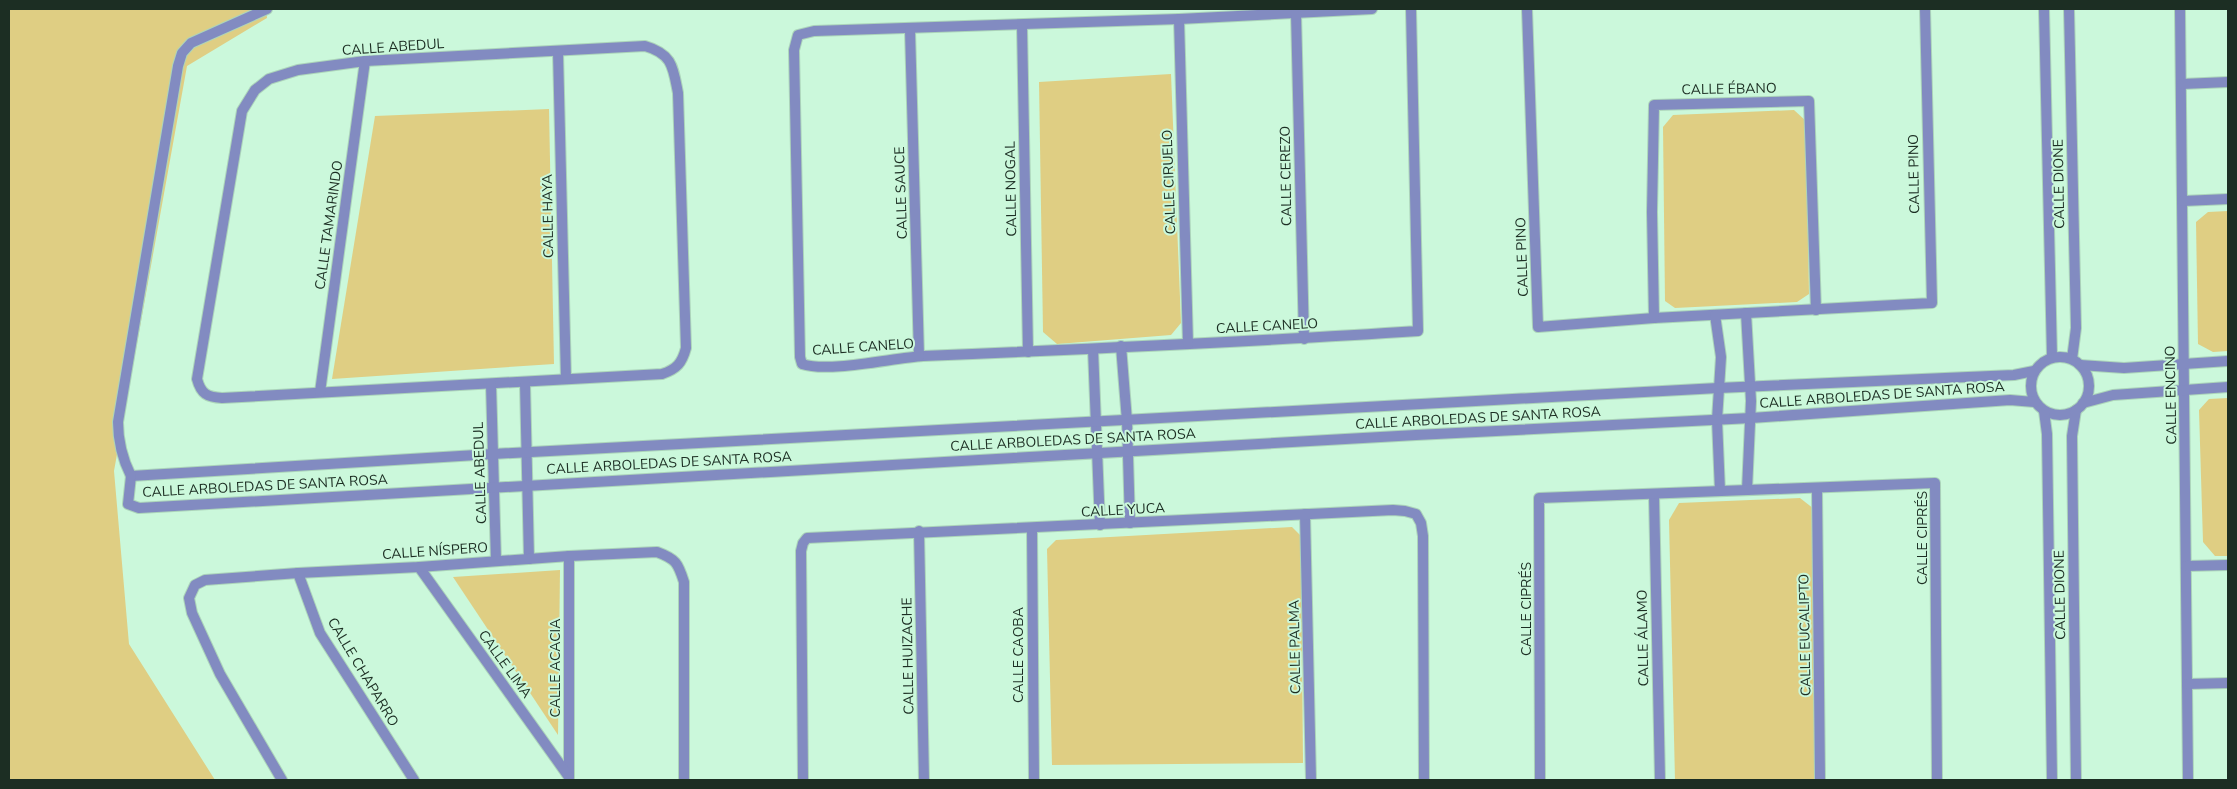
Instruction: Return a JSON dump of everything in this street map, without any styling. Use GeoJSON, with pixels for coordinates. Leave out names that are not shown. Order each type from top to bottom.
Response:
{"type":"FeatureCollection","features":[{"type":"Feature","properties":{"kind":"street"},"geometry":{"type":"LineString","coordinates":[[131,476],[123,460],[118,441],[118,422],[178,66],[182,53],[191,43],[267,9]]}},
{"type":"Feature","properties":{"kind":"street","name":"CALLE CANELO"},"geometry":{"type":"LineString","coordinates":[[1372,9],[1022,26],[807,32],[798,35],[795,42],[800,357],[802,364],[815,367],[920,356],[1304,339],[1418,331],[1411,9]]}},
{"type":"Feature","properties":{"kind":"street","name":"CALLE PINO"},"geometry":{"type":"LineString","coordinates":[[1526,9],[1538,327],[1654,318],[1932,303],[1925,9]]}},
{"type":"Feature","properties":{"kind":"street","name":"CALLE DIONE"},"geometry":{"type":"LineString","coordinates":[[2044,9],[2052,358]]}},
{"type":"Feature","properties":{"kind":"street","name":"CALLE DIONE"},"geometry":{"type":"LineString","coordinates":[[2070,9],[2076,362]]}},
{"type":"Feature","properties":{"kind":"street","name":"CALLE ENCINO"},"geometry":{"type":"LineString","coordinates":[[2180,9],[2188,780]]}},
{"type":"Feature","properties":{"kind":"street","name":"CALLE CEREZO"},"geometry":{"type":"LineString","coordinates":[[1296,13],[1304,339]]}},
{"type":"Feature","properties":{"kind":"street","name":"CALLE CIRUELO"},"geometry":{"type":"LineString","coordinates":[[1179,19],[1188,344]]}},
{"type":"Feature","properties":{"kind":"street","name":"CALLE NOGAL"},"geometry":{"type":"LineString","coordinates":[[1022,26],[1028,352]]}},
{"type":"Feature","properties":{"kind":"street","name":"CALLE SAUCE"},"geometry":{"type":"LineString","coordinates":[[910,30],[920,356]]}},
{"type":"Feature","properties":{"kind":"street","name":"CALLE ABEDUL"},"geometry":{"type":"LineString","coordinates":[[645,46],[665,54],[673,68],[678,93],[686,348],[683,360],[674,370],[662,374],[525,383],[212,398],[205,395],[200,388],[198,379],[242,111],[255,90],[269,79],[298,70],[365,61],[558,52],[645,46]]}},
{"type":"Feature","properties":{"kind":"street","name":"CALLE HAYA"},"geometry":{"type":"LineString","coordinates":[[558,52],[566,380]]}},
{"type":"Feature","properties":{"kind":"street","name":"CALLE TAMARINDO"},"geometry":{"type":"LineString","coordinates":[[320,392],[365,61]]}},
{"type":"Feature","properties":{"kind":"street"},"geometry":{"type":"LineString","coordinates":[[2182,84],[2228,82]]}},
{"type":"Feature","properties":{"kind":"street","name":"CALLE ÉBANO"},"geometry":{"type":"LineString","coordinates":[[1654,318],[1652,212],[1654,104],[1809,101],[1816,310]]}},
{"type":"Feature","properties":{"kind":"street"},"geometry":{"type":"LineString","coordinates":[[2183,201],[2228,198]]}},
{"type":"Feature","properties":{"kind":"street"},"geometry":{"type":"LineString","coordinates":[[1746,313],[1751,401],[1747,490]]}},
{"type":"Feature","properties":{"kind":"street"},"geometry":{"type":"LineString","coordinates":[[1715,315],[1721,343],[1717,404],[1720,491]]}},
{"type":"Feature","properties":{"kind":"street"},"geometry":{"type":"LineString","coordinates":[[1121,346],[1127,421],[1130,523]]}},
{"type":"Feature","properties":{"kind":"street"},"geometry":{"type":"LineString","coordinates":[[1093,349],[1100,525]]}},
{"type":"Feature","properties":{"kind":"street"},"geometry":{"type":"LineString","coordinates":[[2228,361],[2124,368],[2076,362],[2062,356],[2042,362],[2034,372],[2031,392],[2035,402],[2044,411],[2054,415],[2066,415],[2080,407],[2113,395],[2185,388],[2228,387]]}},
{"type":"Feature","properties":{"kind":"street"},"geometry":{"type":"LineString","coordinates":[[2076,362],[2086,373],[2089,383],[2088,394],[2080,407]]}},
{"type":"Feature","properties":{"kind":"street","name":"CALLE ARBOLEDAS DE SANTA ROSA"},"geometry":{"type":"LineString","coordinates":[[2034,372],[2014,375],[1718,388],[526,452],[131,476],[128,504],[139,508],[526,484],[1717,420],[2010,400],[2035,402]]}},
{"type":"Feature","properties":{"kind":"street"},"geometry":{"type":"LineString","coordinates":[[525,383],[529,559]]}},
{"type":"Feature","properties":{"kind":"street","name":"CALLE ABEDUL"},"geometry":{"type":"LineString","coordinates":[[491,384],[496,561]]}},
{"type":"Feature","properties":{"kind":"street","name":"CALLE DIONE"},"geometry":{"type":"LineString","coordinates":[[2076,780],[2072,436],[2080,407]]}},
{"type":"Feature","properties":{"kind":"street","name":"CALLE DIONE"},"geometry":{"type":"LineString","coordinates":[[2044,411],[2047,434],[2052,780]]}},
{"type":"Feature","properties":{"kind":"street","name":"CALLE CIPRÉS"},"geometry":{"type":"LineString","coordinates":[[1540,780],[1539,498],[1935,483],[1937,780]]}},
{"type":"Feature","properties":{"kind":"street","name":"CALLE EUCALIPTO"},"geometry":{"type":"LineString","coordinates":[[1817,488],[1820,780]]}},
{"type":"Feature","properties":{"kind":"street","name":"CALLE ÁLAMO"},"geometry":{"type":"LineString","coordinates":[[1654,495],[1660,780]]}},
{"type":"Feature","properties":{"kind":"street","name":"CALLE YUCA"},"geometry":{"type":"LineString","coordinates":[[803,780],[803,543],[807,538],[919,531],[1032,529],[1405,510],[1416,514],[1422,523],[1424,780]]}},
{"type":"Feature","properties":{"kind":"street","name":"CALLE PALMA"},"geometry":{"type":"LineString","coordinates":[[1305,514],[1311,780]]}},
{"type":"Feature","properties":{"kind":"street","name":"CALLE CAOBA"},"geometry":{"type":"LineString","coordinates":[[1032,529],[1034,780]]}},
{"type":"Feature","properties":{"kind":"street","name":"CALLE HUIZACHE"},"geometry":{"type":"LineString","coordinates":[[919,531],[924,780]]}},
{"type":"Feature","properties":{"kind":"street","name":"CALLE NÍSPERO"},"geometry":{"type":"LineString","coordinates":[[282,780],[220,674],[192,613],[189,598],[195,585],[205,580],[298,573],[657,552],[672,557],[680,567],[684,582],[684,780]]}},
{"type":"Feature","properties":{"kind":"street","name":"CALLE ACACIA"},"geometry":{"type":"LineString","coordinates":[[569,556],[569,778]]}},
{"type":"Feature","properties":{"kind":"street"},"geometry":{"type":"LineString","coordinates":[[2186,566],[2228,566]]}},
{"type":"Feature","properties":{"kind":"street","name":"CALLE LIMA"},"geometry":{"type":"LineString","coordinates":[[419,567],[569,778]]}},
{"type":"Feature","properties":{"kind":"street","name":"CALLE CHAPARRO"},"geometry":{"type":"LineString","coordinates":[[298,573],[320,633],[414,780]]}},
{"type":"Feature","properties":{"kind":"street"},"geometry":{"type":"LineString","coordinates":[[2187,684],[2228,682]]}},
{"type":"Feature","properties":{"kind":"shaded area"},"geometry":{"type":"Polygon","coordinates":[[[9,9],[266,9],[267,18],[187,66],[114,471],[129,644],[215,780],[9,780],[9,9]]]}},
{"type":"Feature","properties":{"kind":"shaded area"},"geometry":{"type":"Polygon","coordinates":[[[1171,74],[1181,323],[1171,335],[1057,344],[1043,332],[1039,82],[1171,74]]]}},
{"type":"Feature","properties":{"kind":"shaded area"},"geometry":{"type":"Polygon","coordinates":[[[549,109],[554,364],[332,379],[375,116],[549,109]]]}},
{"type":"Feature","properties":{"kind":"shaded area"},"geometry":{"type":"Polygon","coordinates":[[[1794,110],[1806,121],[1809,294],[1797,302],[1675,308],[1665,301],[1663,127],[1673,115],[1794,110]]]}},
{"type":"Feature","properties":{"kind":"shaded area"},"geometry":{"type":"Polygon","coordinates":[[[2228,211],[2228,351],[2213,352],[2198,344],[2196,222],[2208,212],[2228,211]]]}},
{"type":"Feature","properties":{"kind":"shaded area"},"geometry":{"type":"Polygon","coordinates":[[[2228,398],[2228,556],[2215,556],[2203,542],[2199,410],[2209,399],[2228,398]]]}},
{"type":"Feature","properties":{"kind":"shaded area"},"geometry":{"type":"Polygon","coordinates":[[[1800,498],[1814,509],[1819,780],[1675,780],[1669,520],[1679,503],[1800,498]]]}},
{"type":"Feature","properties":{"kind":"shaded area"},"geometry":{"type":"Polygon","coordinates":[[[1292,527],[1301,536],[1303,763],[1052,765],[1047,549],[1056,540],[1292,527]]]}},
{"type":"Feature","properties":{"kind":"shaded area"},"geometry":{"type":"Polygon","coordinates":[[[560,570],[558,735],[453,577],[560,570]]]}}]}
